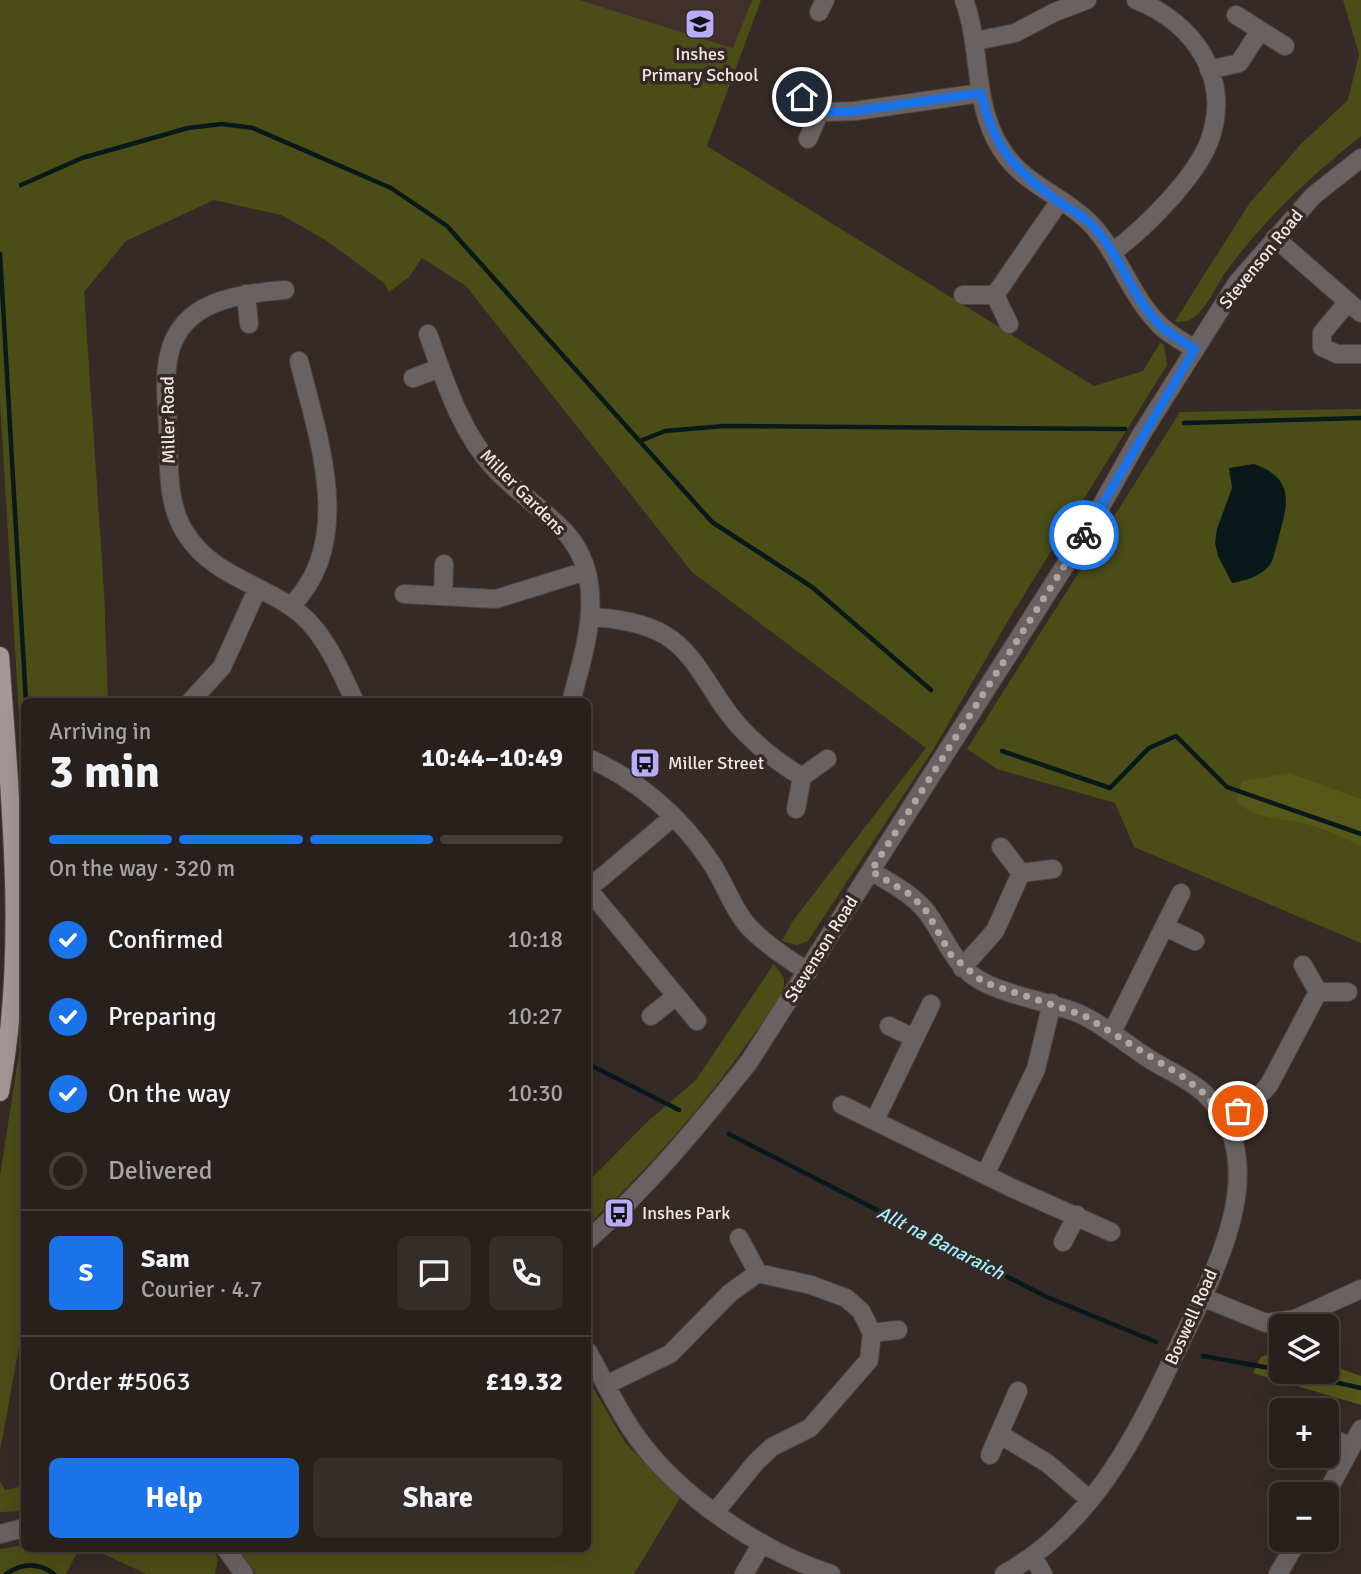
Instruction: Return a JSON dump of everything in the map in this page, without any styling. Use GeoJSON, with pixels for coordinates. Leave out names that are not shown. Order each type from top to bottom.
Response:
{"type":"FeatureCollection","features":[{"type":"Feature","properties":{"kind":"main road"},"geometry":{"type":"LineString","coordinates":[[0,656],[12,830],[12,985],[0,1092]]}},
{"type":"Feature","properties":{"kind":"street"},"geometry":{"type":"LineString","coordinates":[[964,0],[976,41],[981,93],[987,119],[1004,152],[1025,177],[1089,222],[1114,251],[1144,306],[1157,323],[1195,349]]}},
{"type":"Feature","properties":{"kind":"street"},"geometry":{"type":"LineString","coordinates":[[976,41],[1015,33],[1055,12],[1087,0]]}},
{"type":"Feature","properties":{"kind":"street"},"geometry":{"type":"LineString","coordinates":[[1114,251],[1149,222],[1196,164],[1208,143],[1214,121],[1215,101],[1209,70],[1196,43],[1161,10],[1136,0]]}},
{"type":"Feature","properties":{"kind":"street"},"geometry":{"type":"LineString","coordinates":[[1236,15],[1285,46]]}},
{"type":"Feature","properties":{"kind":"street"},"geometry":{"type":"LineString","coordinates":[[1209,70],[1239,63],[1260,31]]}},
{"type":"Feature","properties":{"kind":"street"},"geometry":{"type":"LineString","coordinates":[[788,86],[821,110],[855,111],[981,93]]}},
{"type":"Feature","properties":{"kind":"street"},"geometry":{"type":"LineString","coordinates":[[808,139],[821,110]]}},
{"type":"Feature","properties":{"kind":"street","name":"Stevenson Road"},"geometry":{"type":"LineString","coordinates":[[591,1237],[619,1213],[711,1111],[749,1062],[1087,531],[1237,283],[1313,196],[1361,158]]}},
{"type":"Feature","properties":{"kind":"street"},"geometry":{"type":"LineString","coordinates":[[995,295],[1059,202]]}},
{"type":"Feature","properties":{"kind":"street"},"geometry":{"type":"LineString","coordinates":[[1275,238],[1354,308],[1322,333],[1322,347],[1329,353],[1361,354]]}},
{"type":"Feature","properties":{"kind":"street","name":"Miller Road"},"geometry":{"type":"LineString","coordinates":[[285,290],[226,297],[191,317],[178,333],[169,354],[168,479],[185,533],[204,555],[225,572],[291,606],[318,633],[332,653],[353,698]]}},
{"type":"Feature","properties":{"kind":"street"},"geometry":{"type":"LineString","coordinates":[[246,294],[249,324]]}},
{"type":"Feature","properties":{"kind":"street"},"geometry":{"type":"LineString","coordinates":[[963,295],[995,295]]}},
{"type":"Feature","properties":{"kind":"street"},"geometry":{"type":"LineString","coordinates":[[995,295],[1009,324]]}},
{"type":"Feature","properties":{"kind":"street","name":"Miller Gardens"},"geometry":{"type":"LineString","coordinates":[[428,334],[461,419],[475,443],[495,469],[566,534],[586,571],[592,617],[572,698]]}},
{"type":"Feature","properties":{"kind":"street"},"geometry":{"type":"LineString","coordinates":[[291,606],[306,592],[324,547],[327,498],[325,467],[299,361]]}},
{"type":"Feature","properties":{"kind":"street"},"geometry":{"type":"LineString","coordinates":[[413,378],[440,368]]}},
{"type":"Feature","properties":{"kind":"street"},"geometry":{"type":"LineString","coordinates":[[443,596],[444,564]]}},
{"type":"Feature","properties":{"kind":"street"},"geometry":{"type":"LineString","coordinates":[[404,594],[509,597],[586,571]]}},
{"type":"Feature","properties":{"kind":"street"},"geometry":{"type":"LineString","coordinates":[[194,698],[222,667],[257,590]]}},
{"type":"Feature","properties":{"kind":"street"},"geometry":{"type":"LineString","coordinates":[[592,617],[644,627],[663,634],[679,645],[730,716],[773,760],[802,777]]}},
{"type":"Feature","properties":{"kind":"street"},"geometry":{"type":"LineString","coordinates":[[796,809],[802,777],[827,759]]}},
{"type":"Feature","properties":{"kind":"street"},"geometry":{"type":"LineString","coordinates":[[591,760],[624,776],[673,817],[710,862],[746,924],[768,945],[808,972]]}},
{"type":"Feature","properties":{"kind":"street"},"geometry":{"type":"LineString","coordinates":[[591,886],[673,817]]}},
{"type":"Feature","properties":{"kind":"street"},"geometry":{"type":"LineString","coordinates":[[1001,847],[1021,873]]}},
{"type":"Feature","properties":{"kind":"street"},"geometry":{"type":"LineString","coordinates":[[1021,873],[1053,869]]}},
{"type":"Feature","properties":{"kind":"street","name":"Boswell Road"},"geometry":{"type":"LineString","coordinates":[[871,871],[911,895],[927,912],[951,955],[962,968],[983,982],[1014,994],[1052,1003],[1112,1032],[1151,1060],[1182,1076],[1206,1095],[1224,1119],[1236,1155],[1239,1183],[1232,1217],[1202,1297],[1140,1425],[1117,1466],[1090,1500],[1033,1557],[1004,1574]]}},
{"type":"Feature","properties":{"kind":"street"},"geometry":{"type":"LineString","coordinates":[[962,968],[995,930],[1021,873]]}},
{"type":"Feature","properties":{"kind":"street"},"geometry":{"type":"LineString","coordinates":[[591,893],[697,1021]]}},
{"type":"Feature","properties":{"kind":"street"},"geometry":{"type":"LineString","coordinates":[[1112,1032],[1181,893]]}},
{"type":"Feature","properties":{"kind":"street"},"geometry":{"type":"LineString","coordinates":[[1166,927],[1195,941]]}},
{"type":"Feature","properties":{"kind":"street"},"geometry":{"type":"LineString","coordinates":[[1303,965],[1318,992]]}},
{"type":"Feature","properties":{"kind":"street"},"geometry":{"type":"LineString","coordinates":[[1318,992],[1348,992]]}},
{"type":"Feature","properties":{"kind":"street"},"geometry":{"type":"LineString","coordinates":[[1224,1119],[1252,1103],[1269,1085],[1318,992]]}},
{"type":"Feature","properties":{"kind":"street"},"geometry":{"type":"LineString","coordinates":[[651,1016],[676,996]]}},
{"type":"Feature","properties":{"kind":"street"},"geometry":{"type":"LineString","coordinates":[[985,1175],[1036,1069],[1052,1003]]}},
{"type":"Feature","properties":{"kind":"street"},"geometry":{"type":"LineString","coordinates":[[875,1120],[931,1004]]}},
{"type":"Feature","properties":{"kind":"street"},"geometry":{"type":"LineString","coordinates":[[889,1026],[914,1038]]}},
{"type":"Feature","properties":{"kind":"street"},"geometry":{"type":"LineString","coordinates":[[842,1105],[985,1175],[1111,1231]]}},
{"type":"Feature","properties":{"kind":"street"},"geometry":{"type":"LineString","coordinates":[[1063,1242],[1077,1215]]}},
{"type":"Feature","properties":{"kind":"street"},"geometry":{"type":"LineString","coordinates":[[739,1238],[758,1273]]}},
{"type":"Feature","properties":{"kind":"street"},"geometry":{"type":"LineString","coordinates":[[606,1385],[670,1354],[730,1293],[758,1273],[811,1285],[846,1298],[862,1311],[872,1333],[869,1360],[810,1428],[772,1447],[756,1462],[716,1511]]}},
{"type":"Feature","properties":{"kind":"street"},"geometry":{"type":"LineString","coordinates":[[1202,1297],[1266,1323],[1295,1319],[1361,1289]]}},
{"type":"Feature","properties":{"kind":"street"},"geometry":{"type":"LineString","coordinates":[[872,1333],[898,1330]]}},
{"type":"Feature","properties":{"kind":"street"},"geometry":{"type":"LineString","coordinates":[[591,1358],[625,1421],[659,1464],[716,1511],[762,1543],[797,1563],[831,1574]]}},
{"type":"Feature","properties":{"kind":"street"},"geometry":{"type":"LineString","coordinates":[[990,1455],[1018,1391]]}},
{"type":"Feature","properties":{"kind":"street"},"geometry":{"type":"LineString","coordinates":[[1333,1482],[1361,1429]]}},
{"type":"Feature","properties":{"kind":"street"},"geometry":{"type":"LineString","coordinates":[[999,1434],[1047,1463],[1090,1500]]}},
{"type":"Feature","properties":{"kind":"street"},"geometry":{"type":"LineString","coordinates":[[1339,1441],[1352,1447]]}},
{"type":"Feature","properties":{"kind":"street"},"geometry":{"type":"LineString","coordinates":[[2,1532],[21,1529]]}},
{"type":"Feature","properties":{"kind":"street"},"geometry":{"type":"LineString","coordinates":[[744,1574],[762,1543]]}},
{"type":"Feature","properties":{"kind":"street"},"geometry":{"type":"LineString","coordinates":[[228,1552],[244,1574]]}},
{"type":"Feature","properties":{"kind":"street"},"geometry":{"type":"LineString","coordinates":[[1278,1574],[1291,1552]]}},
{"type":"Feature","properties":{"kind":"street"},"geometry":{"type":"LineString","coordinates":[[1033,1557],[1044,1574]]}},
{"type":"Feature","properties":{"kind":"shaded area"},"geometry":{"type":"Polygon","coordinates":[[[0,0],[579,0],[733,48],[752,0],[761,0],[707,146],[1094,386],[1143,371],[1160,343],[1164,345],[1167,365],[1009,619],[933,750],[808,941],[797,945],[782,941],[792,922],[926,748],[692,572],[466,286],[422,258],[409,277],[389,292],[384,283],[324,239],[281,215],[214,200],[126,241],[84,292],[104,591],[108,698],[21,698],[21,750],[0,401],[0,0]]]}},
{"type":"Feature","properties":{"kind":"shaded area","name":"Inshes Primary School"},"geometry":{"type":"Polygon","coordinates":[[[579,0],[752,0],[734,48],[579,0]]]}},
{"type":"Feature","properties":{"kind":"shaded area"},"geometry":{"type":"Polygon","coordinates":[[[1343,0],[1361,0],[1361,136],[1306,183],[1272,217],[1240,253],[1199,313],[1184,322],[1175,321],[1249,204],[1301,144],[1348,100],[1359,54],[1343,0]]]}},
{"type":"Feature","properties":{"kind":"shaded area"},"geometry":{"type":"Polygon","coordinates":[[[1361,409],[1361,943],[1134,847],[1115,803],[997,769],[967,749],[1180,412],[1361,409]]]}},
{"type":"Feature","properties":{"kind":"shaded area"},"geometry":{"type":"Polygon","coordinates":[[[1254,464],[1278,478],[1283,487],[1286,496],[1284,519],[1274,557],[1269,565],[1255,576],[1232,583],[1218,556],[1215,543],[1217,529],[1232,488],[1229,468],[1254,464]]]}},
{"type":"Feature","properties":{"kind":"shaded area"},"geometry":{"type":"Polygon","coordinates":[[[1289,773],[1361,799],[1361,846],[1310,825],[1258,814],[1236,800],[1242,781],[1289,773]]]}},
{"type":"Feature","properties":{"kind":"shaded area"},"geometry":{"type":"Polygon","coordinates":[[[774,964],[784,978],[784,987],[770,1013],[675,1136],[591,1222],[591,1179],[646,1123],[696,1080],[774,964]]]}},
{"type":"Feature","properties":{"kind":"shaded area"},"geometry":{"type":"Polygon","coordinates":[[[21,1040],[21,1336],[0,1451],[0,1176],[21,1040]]]}},
{"type":"Feature","properties":{"kind":"shaded area"},"geometry":{"type":"Polygon","coordinates":[[[1269,1354],[1269,1378],[1253,1373],[1261,1357],[1269,1354]]]}},
{"type":"Feature","properties":{"kind":"shaded area"},"geometry":{"type":"Polygon","coordinates":[[[1339,1368],[1361,1376],[1361,1405],[1290,1384],[1339,1384],[1339,1368]]]}},
{"type":"Feature","properties":{"kind":"shaded area"},"geometry":{"type":"Polygon","coordinates":[[[591,1384],[626,1444],[680,1498],[634,1574],[256,1574],[239,1552],[591,1552],[591,1384]]]}},
{"type":"Feature","properties":{"kind":"shaded area"},"geometry":{"type":"Polygon","coordinates":[[[0,1481],[5,1490],[21,1487],[21,1511],[0,1512],[0,1481]]]}},
{"type":"Feature","properties":{"kind":"shaded area"},"geometry":{"type":"Polygon","coordinates":[[[21,1546],[21,1552],[77,1552],[66,1574],[0,1574],[0,1549],[21,1546]]]}},
{"type":"Feature","properties":{"kind":"shaded area"},"geometry":{"type":"Polygon","coordinates":[[[99,1552],[215,1552],[218,1560],[215,1574],[146,1574],[99,1552]]]}},
{"type":"Feature","properties":{"kind":"waterway"},"geometry":{"type":"LineString","coordinates":[[21,185],[82,158],[188,128],[222,124],[253,128],[391,188],[447,226],[712,522],[812,587],[931,690]]}},
{"type":"Feature","properties":{"kind":"waterway"},"geometry":{"type":"LineString","coordinates":[[0,254],[26,698]]}},
{"type":"Feature","properties":{"kind":"waterway"},"geometry":{"type":"LineString","coordinates":[[1184,423],[1361,418]]}},
{"type":"Feature","properties":{"kind":"waterway"},"geometry":{"type":"LineString","coordinates":[[640,441],[665,431],[724,426],[1125,429]]}},
{"type":"Feature","properties":{"kind":"waterway"},"geometry":{"type":"LineString","coordinates":[[1002,751],[1110,788],[1149,748],[1176,736],[1227,787],[1361,834]]}},
{"type":"Feature","properties":{"kind":"waterway","name":"Allt na Banaraich"},"geometry":{"type":"LineString","coordinates":[[591,1066],[679,1110]]}},
{"type":"Feature","properties":{"kind":"waterway","name":"Allt na Banaraich"},"geometry":{"type":"LineString","coordinates":[[729,1134],[1047,1297],[1156,1342]]}},
{"type":"Feature","properties":{"kind":"waterway","name":"Allt na Banaraich"},"geometry":{"type":"LineString","coordinates":[[1203,1356],[1269,1368]]}},
{"type":"Feature","properties":{"kind":"waterway","name":"Allt na Banaraich"},"geometry":{"type":"LineString","coordinates":[[1339,1383],[1361,1388]]}},
{"type":"Feature","properties":{"kind":"waterway"},"geometry":{"type":"LineString","coordinates":[[6,1574],[30,1565],[42,1567],[54,1574]]}},
{"type":"Feature","properties":{"kind":"way so far"},"geometry":{"type":"LineString","coordinates":[[1084,535],[938,761],[871,871],[911,895],[927,912],[951,955],[962,968],[983,982],[1083,1015],[1151,1060],[1182,1076],[1206,1095],[1224,1119],[1238,1111]]}},
{"type":"Feature","properties":{"kind":"place","name":"Inshes Primary School"},"geometry":{"type":"Point","coordinates":[700,24]}},
{"type":"Feature","properties":{"kind":"place","name":"Miller Street"},"geometry":{"type":"Point","coordinates":[645,763]}},
{"type":"Feature","properties":{"kind":"place","name":"Inshes Park"},"geometry":{"type":"Point","coordinates":[619,1213]}},
{"type":"Feature","properties":{"kind":"route"},"geometry":{"type":"LineString","coordinates":[[802,97],[816,108],[828,112],[855,111],[981,93],[987,119],[997,142],[1011,161],[1025,177],[1089,222],[1114,251],[1144,306],[1157,323],[1195,349],[1141,435],[1084,535]]}}]}
